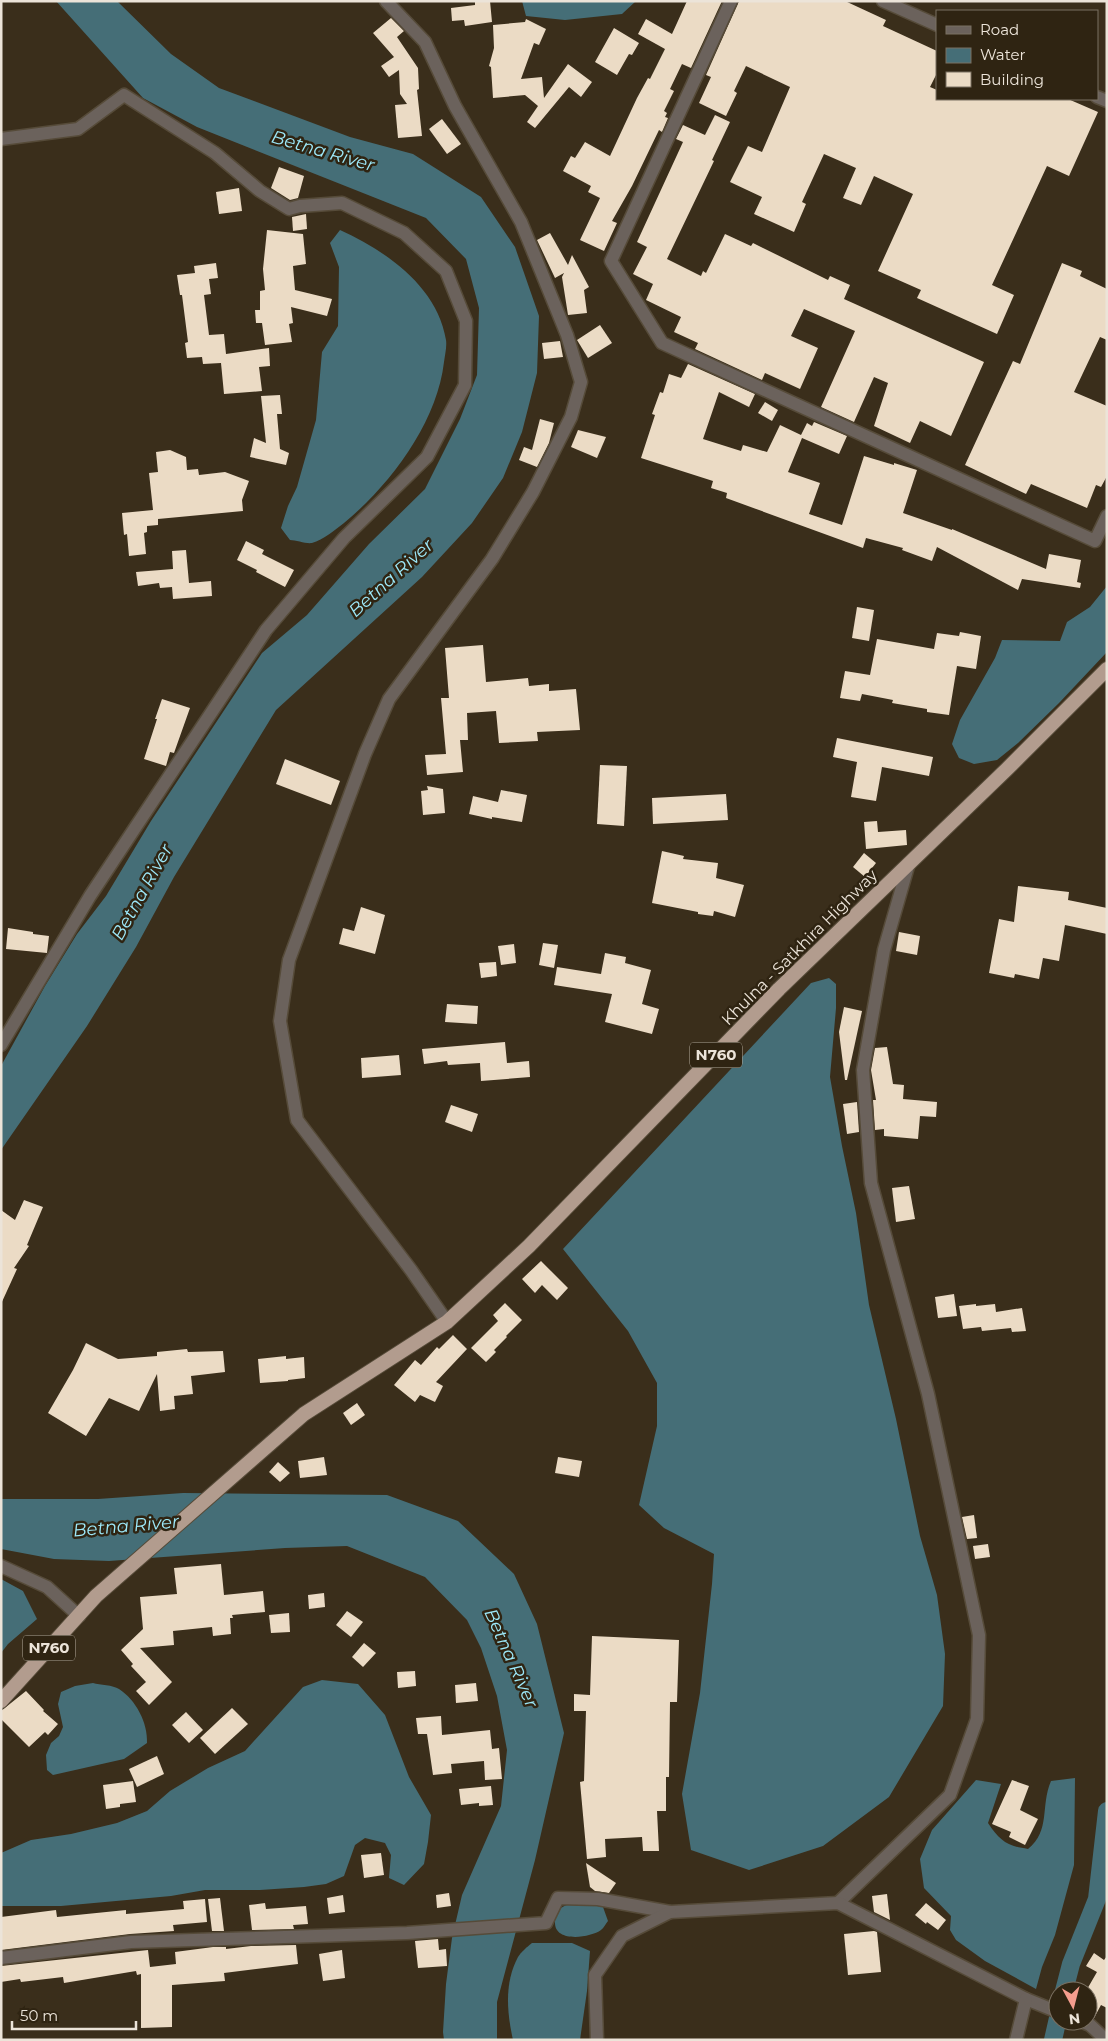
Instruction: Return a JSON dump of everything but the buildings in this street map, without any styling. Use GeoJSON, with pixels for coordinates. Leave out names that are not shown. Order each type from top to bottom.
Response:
{"type":"FeatureCollection","features":[{"type":"Feature","properties":{"kind":"highway","name":"Khulna - Satkhira Highway"},"geometry":{"type":"LineString","coordinates":[[79,1616],[96,1596],[304,1414],[446,1322],[530,1246],[779,990],[910,864],[1107,669]]}},
{"type":"Feature","properties":{"kind":"highway","name":"N760"},"geometry":{"type":"LineString","coordinates":[[1,1700],[79,1616]]}},
{"type":"Feature","properties":{"kind":"street"},"geometry":{"type":"LineString","coordinates":[[386,1],[425,42],[455,106],[521,222],[567,335],[581,382],[572,417],[533,492],[492,559],[389,699],[364,754],[289,960],[280,1021],[297,1120],[411,1270],[446,1322]]}},
{"type":"Feature","properties":{"kind":"street"},"geometry":{"type":"LineString","coordinates":[[731,1],[611,261],[662,343],[1095,541],[1107,516]]}},
{"type":"Feature","properties":{"kind":"street"},"geometry":{"type":"LineString","coordinates":[[883,1],[936,25]]}},
{"type":"Feature","properties":{"kind":"street"},"geometry":{"type":"LineString","coordinates":[[1,139],[78,129],[124,95],[215,153],[260,191],[289,209],[300,206],[342,203],[404,233],[446,271],[466,321],[465,385],[427,457],[344,538],[266,630],[90,896],[1,1046]]}},
{"type":"Feature","properties":{"kind":"street"},"geometry":{"type":"LineString","coordinates":[[838,1903],[950,1795],[977,1719],[979,1635],[928,1394],[871,1184],[870,1174],[863,1070],[884,950],[910,864]]}},
{"type":"Feature","properties":{"kind":"street"},"geometry":{"type":"LineString","coordinates":[[1,1566],[47,1587],[79,1616]]}},
{"type":"Feature","properties":{"kind":"street"},"geometry":{"type":"LineString","coordinates":[[1,1958],[131,1942],[407,1933],[546,1923],[558,1898],[598,1899],[670,1912],[838,1903],[1026,2000],[1048,2008]]}},
{"type":"Feature","properties":{"kind":"street"},"geometry":{"type":"LineString","coordinates":[[597,2040],[595,1975],[622,1936],[670,1912]]}},
{"type":"Feature","properties":{"kind":"street"},"geometry":{"type":"LineString","coordinates":[[1016,2040],[1026,2000]]}},
{"type":"Feature","properties":{"kind":"street"},"geometry":{"type":"LineString","coordinates":[[1095,2031],[1106,2040]]}},
{"type":"Feature","properties":{"kind":"water","name":"Betna River"},"geometry":{"type":"Polygon","coordinates":[[[56,1],[117,1],[171,54],[219,88],[350,137],[413,154],[481,197],[515,247],[539,316],[537,373],[522,432],[503,478],[472,523],[422,577],[276,710],[174,877],[136,947],[87,1026],[1,1150],[1,1066],[45,986],[77,934],[106,896],[151,821],[262,653],[307,615],[369,544],[425,489],[460,419],[477,375],[479,308],[466,259],[426,218],[197,127],[143,98],[56,1]]]}},
{"type":"Feature","properties":{"kind":"water"},"geometry":{"type":"Polygon","coordinates":[[[522,1],[636,1],[622,14],[565,20],[526,16],[522,1]]]}},
{"type":"Feature","properties":{"kind":"water"},"geometry":{"type":"Polygon","coordinates":[[[340,230],[375,248],[407,273],[421,287],[441,321],[446,348],[440,385],[432,408],[409,451],[361,508],[325,537],[316,542],[307,543],[290,540],[281,528],[297,487],[316,420],[322,352],[338,326],[339,267],[330,243],[340,230]]]}},
{"type":"Feature","properties":{"kind":"water"},"geometry":{"type":"Polygon","coordinates":[[[1107,586],[1107,652],[1059,703],[1018,743],[997,760],[974,764],[959,758],[952,744],[960,720],[995,658],[1002,640],[1060,641],[1067,622],[1090,607],[1107,586]]]}},
{"type":"Feature","properties":{"kind":"water"},"geometry":{"type":"Polygon","coordinates":[[[829,978],[836,984],[836,1008],[830,1077],[856,1213],[869,1305],[896,1419],[920,1536],[937,1595],[945,1654],[943,1706],[889,1797],[823,1846],[749,1870],[691,1850],[682,1794],[700,1693],[714,1554],[664,1528],[639,1505],[657,1426],[657,1383],[628,1331],[563,1249],[811,983],[829,978]]]}},
{"type":"Feature","properties":{"kind":"water","name":"Betna River"},"geometry":{"type":"Polygon","coordinates":[[[183,1493],[387,1495],[458,1521],[514,1574],[537,1624],[564,1733],[535,1860],[497,2002],[497,2040],[444,2040],[443,2032],[446,1984],[452,1938],[462,1895],[501,1806],[507,1750],[497,1696],[481,1648],[467,1620],[425,1577],[347,1546],[285,1548],[109,1561],[54,1559],[1,1549],[1,1499],[98,1499],[183,1493]]]}},
{"type":"Feature","properties":{"kind":"water"},"geometry":{"type":"Polygon","coordinates":[[[1,1579],[23,1591],[37,1619],[8,1644],[1,1653],[1,1579]]]}},
{"type":"Feature","properties":{"kind":"water"},"geometry":{"type":"Polygon","coordinates":[[[322,1680],[358,1684],[385,1715],[409,1777],[431,1815],[424,1864],[404,1885],[389,1878],[391,1855],[385,1843],[365,1838],[355,1845],[344,1876],[326,1884],[260,1890],[205,1890],[171,1896],[61,1906],[1,1906],[1,1853],[31,1840],[71,1834],[117,1823],[147,1811],[170,1791],[208,1768],[245,1751],[303,1687],[322,1680]]]}},
{"type":"Feature","properties":{"kind":"water"},"geometry":{"type":"Polygon","coordinates":[[[93,1683],[116,1688],[131,1699],[143,1720],[147,1743],[124,1759],[53,1775],[47,1770],[46,1755],[51,1743],[59,1736],[63,1727],[58,1704],[61,1692],[75,1686],[93,1683]]]}},
{"type":"Feature","properties":{"kind":"water"},"geometry":{"type":"Polygon","coordinates":[[[1075,1778],[1074,1865],[1055,1935],[1042,1967],[1036,1989],[985,1961],[956,1940],[950,1930],[951,1916],[924,1888],[920,1859],[932,1830],[976,1780],[1001,1784],[988,1823],[1005,1842],[1028,1849],[1040,1834],[1051,1781],[1075,1778]]]}},
{"type":"Feature","properties":{"kind":"water"},"geometry":{"type":"Polygon","coordinates":[[[575,1901],[603,1907],[608,1921],[602,1929],[589,1935],[574,1937],[566,1936],[556,1929],[557,1913],[561,1908],[575,1901]]]}},
{"type":"Feature","properties":{"kind":"water"},"geometry":{"type":"Polygon","coordinates":[[[532,1943],[572,1943],[590,1951],[580,2040],[513,2040],[508,2009],[510,1977],[518,1957],[532,1943]]]}},
{"type":"Feature","properties":{"kind":"waterway"},"geometry":{"type":"LineString","coordinates":[[1067,1981],[1071,1964],[1097,1899],[1107,1811]]}},
{"type":"Feature","properties":{"kind":"waterway"},"geometry":{"type":"LineString","coordinates":[[1053,2040],[1055,2031]]}}]}
